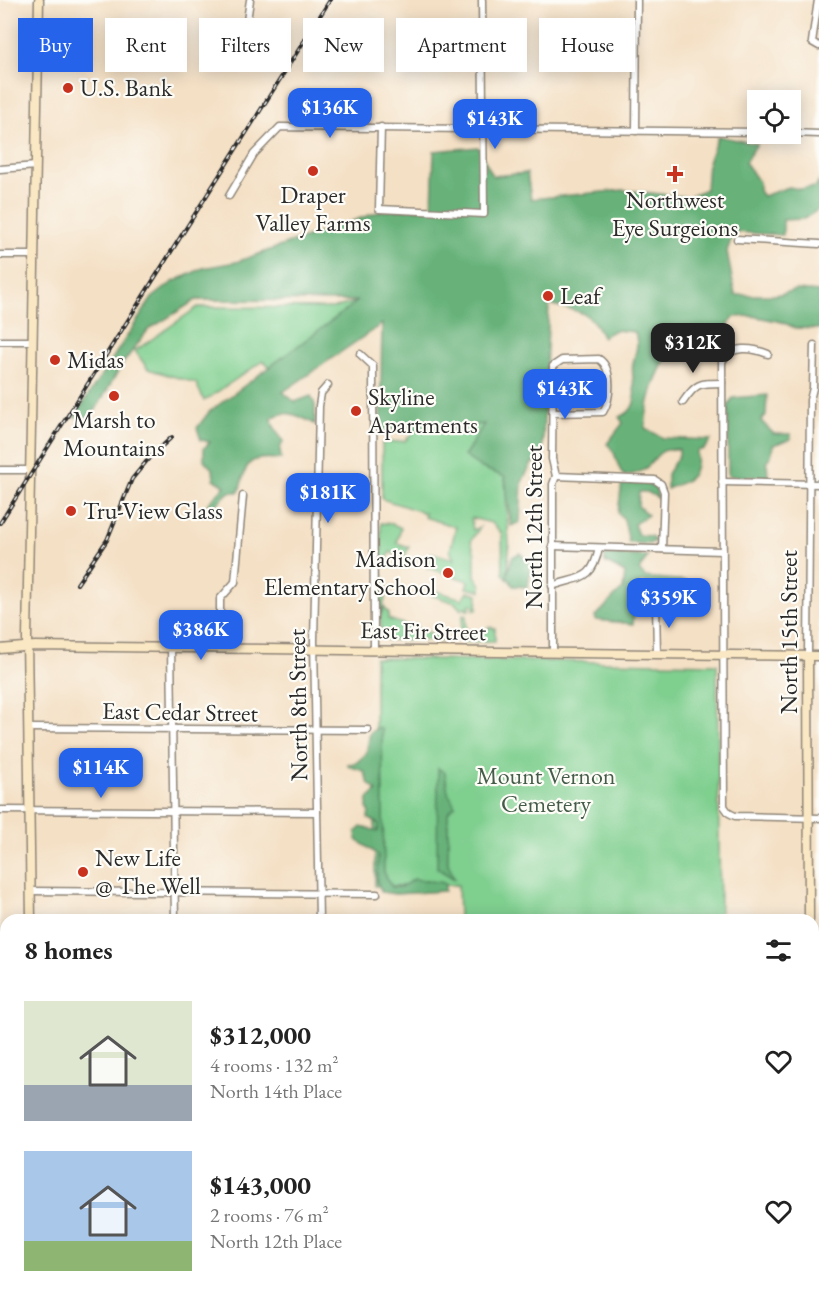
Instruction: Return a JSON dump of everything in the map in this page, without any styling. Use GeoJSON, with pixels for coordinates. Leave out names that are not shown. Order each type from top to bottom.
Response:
{"type":"FeatureCollection","features":[{"type":"Feature","properties":{"kind":"street"},"geometry":{"type":"LineString","coordinates":[[31,914],[27,646],[39,0]]}},
{"type":"Feature","properties":{"kind":"street"},"geometry":{"type":"LineString","coordinates":[[247,18],[250,0]]}},
{"type":"Feature","properties":{"kind":"street"},"geometry":{"type":"LineString","coordinates":[[381,127],[379,209],[484,214],[482,0]]}},
{"type":"Feature","properties":{"kind":"street"},"geometry":{"type":"LineString","coordinates":[[636,131],[637,0]]}},
{"type":"Feature","properties":{"kind":"street"},"geometry":{"type":"LineString","coordinates":[[818,0],[812,42],[819,46]]}},
{"type":"Feature","properties":{"kind":"street"},"geometry":{"type":"LineString","coordinates":[[229,196],[254,154],[280,127],[747,132]]}},
{"type":"Feature","properties":{"kind":"street"},"geometry":{"type":"LineString","coordinates":[[801,133],[819,134]]}},
{"type":"Feature","properties":{"kind":"street"},"geometry":{"type":"LineString","coordinates":[[0,169],[36,166]]}},
{"type":"Feature","properties":{"kind":"street"},"geometry":{"type":"LineString","coordinates":[[737,239],[819,244]]}},
{"type":"Feature","properties":{"kind":"street"},"geometry":{"type":"LineString","coordinates":[[0,255],[34,255]]}},
{"type":"Feature","properties":{"kind":"street"},"geometry":{"type":"LineString","coordinates":[[0,341],[32,341]]}},
{"type":"Feature","properties":{"kind":"street","name":"North 15th Street"},"geometry":{"type":"LineString","coordinates":[[808,914],[808,656],[814,345]]}},
{"type":"Feature","properties":{"kind":"street"},"geometry":{"type":"LineString","coordinates":[[768,354],[758,350],[732,350],[724,355],[722,362],[724,806],[729,813],[735,816],[819,818]]}},
{"type":"Feature","properties":{"kind":"street"},"geometry":{"type":"LineString","coordinates":[[360,354],[374,366],[374,650]]}},
{"type":"Feature","properties":{"kind":"street","name":"North 12th Street"},"geometry":{"type":"LineString","coordinates":[[553,413],[603,412],[606,406],[609,369],[599,359],[562,360],[553,366],[552,459],[556,476],[553,484],[553,652]]}},
{"type":"Feature","properties":{"kind":"street"},"geometry":{"type":"LineString","coordinates":[[683,402],[692,388],[701,383],[722,383]]}},
{"type":"Feature","properties":{"kind":"street","name":"North 8th Street"},"geometry":{"type":"LineString","coordinates":[[319,914],[314,649],[319,406],[321,393],[328,384]]}},
{"type":"Feature","properties":{"kind":"street"},"geometry":{"type":"LineString","coordinates":[[0,470],[30,470]]}},
{"type":"Feature","properties":{"kind":"street"},"geometry":{"type":"LineString","coordinates":[[556,476],[655,480],[661,484],[664,492],[662,549]]}},
{"type":"Feature","properties":{"kind":"street"},"geometry":{"type":"LineString","coordinates":[[722,482],[819,484]]}},
{"type":"Feature","properties":{"kind":"street"},"geometry":{"type":"LineString","coordinates":[[220,648],[220,599],[235,582],[243,496]]}},
{"type":"Feature","properties":{"kind":"street"},"geometry":{"type":"LineString","coordinates":[[552,546],[722,551]]}},
{"type":"Feature","properties":{"kind":"street"},"geometry":{"type":"LineString","coordinates":[[552,586],[585,575],[594,567],[599,548]]}},
{"type":"Feature","properties":{"kind":"street"},"geometry":{"type":"LineString","coordinates":[[639,604],[684,604]]}},
{"type":"Feature","properties":{"kind":"street"},"geometry":{"type":"LineString","coordinates":[[656,604],[657,654]]}},
{"type":"Feature","properties":{"kind":"street","name":"East Fir Street"},"geometry":{"type":"LineString","coordinates":[[0,649],[27,646],[171,647],[819,656]]}},
{"type":"Feature","properties":{"kind":"street"},"geometry":{"type":"LineString","coordinates":[[171,647],[175,914]]}},
{"type":"Feature","properties":{"kind":"street","name":"East Cedar Street"},"geometry":{"type":"LineString","coordinates":[[28,728],[368,730]]}},
{"type":"Feature","properties":{"kind":"street"},"geometry":{"type":"LineString","coordinates":[[0,810],[317,812]]}},
{"type":"Feature","properties":{"kind":"street"},"geometry":{"type":"LineString","coordinates":[[30,891],[377,894]]}},
{"type":"Feature","properties":{"kind":"green space"},"geometry":{"type":"Polygon","coordinates":[[[718,136],[747,142],[747,144],[757,144],[745,162],[759,182],[759,191],[763,196],[789,187],[800,189],[816,187],[819,181],[819,209],[804,219],[783,220],[783,235],[734,232],[727,251],[735,295],[776,295],[796,290],[819,292],[819,329],[795,328],[782,322],[752,316],[734,317],[727,327],[683,334],[656,378],[649,401],[645,428],[663,438],[711,440],[704,449],[697,451],[694,473],[682,483],[667,489],[667,474],[679,455],[679,449],[665,450],[643,470],[624,476],[613,451],[607,444],[623,423],[619,417],[627,413],[634,401],[632,370],[637,345],[635,332],[615,330],[602,337],[588,316],[549,304],[542,461],[532,463],[522,482],[520,522],[511,526],[505,477],[482,468],[464,456],[484,424],[436,431],[391,429],[386,435],[380,435],[382,324],[283,392],[295,402],[311,396],[315,405],[315,424],[289,414],[272,418],[273,425],[283,441],[280,449],[281,459],[261,459],[250,463],[244,473],[239,492],[229,492],[210,510],[207,505],[225,486],[214,479],[213,470],[204,460],[204,448],[210,442],[201,440],[197,428],[209,412],[358,301],[196,300],[148,330],[121,366],[95,411],[86,418],[74,417],[152,298],[173,282],[203,268],[236,262],[381,211],[432,208],[434,151],[478,147],[493,176],[527,173],[531,199],[623,190],[688,197],[706,189],[708,162],[718,136]]]}},
{"type":"Feature","properties":{"kind":"green space"},"geometry":{"type":"Polygon","coordinates":[[[359,301],[270,367],[263,361],[204,401],[196,383],[148,369],[135,351],[198,307],[334,308],[359,301]]]}},
{"type":"Feature","properties":{"kind":"green space"},"geometry":{"type":"Polygon","coordinates":[[[767,395],[766,415],[761,421],[774,434],[791,434],[791,439],[773,445],[771,456],[767,461],[768,477],[728,476],[728,406],[733,398],[767,395]]]}},
{"type":"Feature","properties":{"kind":"green space"},"geometry":{"type":"Polygon","coordinates":[[[484,423],[505,477],[509,544],[507,579],[503,573],[502,534],[492,523],[471,518],[473,530],[480,527],[471,541],[475,554],[475,576],[481,585],[481,591],[466,588],[468,581],[426,567],[431,553],[454,559],[450,551],[456,527],[424,517],[425,513],[382,499],[382,443],[405,441],[415,430],[447,430],[484,423]]]}},
{"type":"Feature","properties":{"kind":"green space"},"geometry":{"type":"Polygon","coordinates":[[[622,481],[650,484],[656,488],[658,498],[647,492],[639,492],[638,506],[648,515],[634,524],[638,535],[651,536],[655,541],[649,544],[629,543],[624,519],[618,513],[622,481]]]}},
{"type":"Feature","properties":{"kind":"green space"},"geometry":{"type":"Polygon","coordinates":[[[381,523],[393,524],[401,528],[397,543],[409,547],[404,558],[390,552],[385,560],[381,570],[388,591],[380,614],[381,523]]]}},
{"type":"Feature","properties":{"kind":"green space"},"geometry":{"type":"Polygon","coordinates":[[[520,553],[531,565],[528,587],[513,586],[507,576],[512,557],[520,553]]]}},
{"type":"Feature","properties":{"kind":"green space"},"geometry":{"type":"Polygon","coordinates":[[[605,555],[648,556],[639,570],[645,577],[686,581],[684,586],[642,582],[637,586],[633,624],[596,620],[595,616],[623,589],[625,573],[605,562],[605,555]]]}},
{"type":"Feature","properties":{"kind":"green space"},"geometry":{"type":"Polygon","coordinates":[[[433,590],[462,599],[468,592],[478,594],[477,610],[474,610],[474,605],[470,604],[470,610],[466,610],[466,606],[461,610],[455,603],[431,595],[433,590]]]}},
{"type":"Feature","properties":{"kind":"green space"},"geometry":{"type":"Polygon","coordinates":[[[384,607],[389,614],[388,619],[414,628],[416,624],[417,629],[439,636],[442,632],[445,640],[387,640],[384,635],[382,636],[380,617],[384,607]]]}},
{"type":"Feature","properties":{"kind":"green space"},"geometry":{"type":"Polygon","coordinates":[[[463,615],[466,616],[466,632],[487,632],[488,627],[495,628],[495,641],[463,642],[460,637],[463,615]]]}},
{"type":"Feature","properties":{"kind":"green space","name":"Mount Vernon Cemetery"},"geometry":{"type":"Polygon","coordinates":[[[375,658],[717,664],[720,914],[459,914],[458,885],[375,886],[375,658]]]}},
{"type":"Feature","properties":{"kind":"green space"},"geometry":{"type":"Polygon","coordinates":[[[379,727],[382,729],[384,872],[392,887],[401,887],[414,879],[445,883],[445,891],[395,894],[382,892],[377,882],[378,855],[357,840],[356,832],[361,827],[378,831],[379,824],[368,818],[367,808],[368,799],[377,791],[369,784],[364,771],[348,766],[348,764],[356,763],[366,754],[370,733],[379,727]]]}},
{"type":"Feature","properties":{"kind":"green space"},"geometry":{"type":"Polygon","coordinates":[[[438,768],[445,773],[448,792],[455,806],[448,812],[448,863],[454,879],[437,868],[438,768]]]}},
{"type":"Feature","properties":{"kind":"railway"},"geometry":{"type":"LineString","coordinates":[[0,523],[330,0]]}},
{"type":"Feature","properties":{"kind":"railway"},"geometry":{"type":"LineString","coordinates":[[77,584],[107,540],[132,479],[150,457],[172,437]]}},
{"type":"Feature","properties":{"kind":"place","name":"U.S. Bank"},"geometry":{"type":"Point","coordinates":[68,88]}},
{"type":"Feature","properties":{"kind":"place","name":"Draper Valley Farms"},"geometry":{"type":"Point","coordinates":[313,171]}},
{"type":"Feature","properties":{"kind":"place","name":"Northwest Eye Surgeions"},"geometry":{"type":"Point","coordinates":[675,174]}},
{"type":"Feature","properties":{"kind":"place","name":"Leaf"},"geometry":{"type":"Point","coordinates":[548,296]}},
{"type":"Feature","properties":{"kind":"place","name":"Midas"},"geometry":{"type":"Point","coordinates":[55,360]}},
{"type":"Feature","properties":{"kind":"place","name":"Marsh to Mountains"},"geometry":{"type":"Point","coordinates":[114,396]}},
{"type":"Feature","properties":{"kind":"place","name":"Skyline Apartments"},"geometry":{"type":"Point","coordinates":[356,411]}},
{"type":"Feature","properties":{"kind":"place","name":"Tru-View Glass"},"geometry":{"type":"Point","coordinates":[71,511]}},
{"type":"Feature","properties":{"kind":"place","name":"Madison Elementary School"},"geometry":{"type":"Point","coordinates":[448,573]}},
{"type":"Feature","properties":{"kind":"place","name":"New Life @ The Well"},"geometry":{"type":"Point","coordinates":[83,872]}}]}
